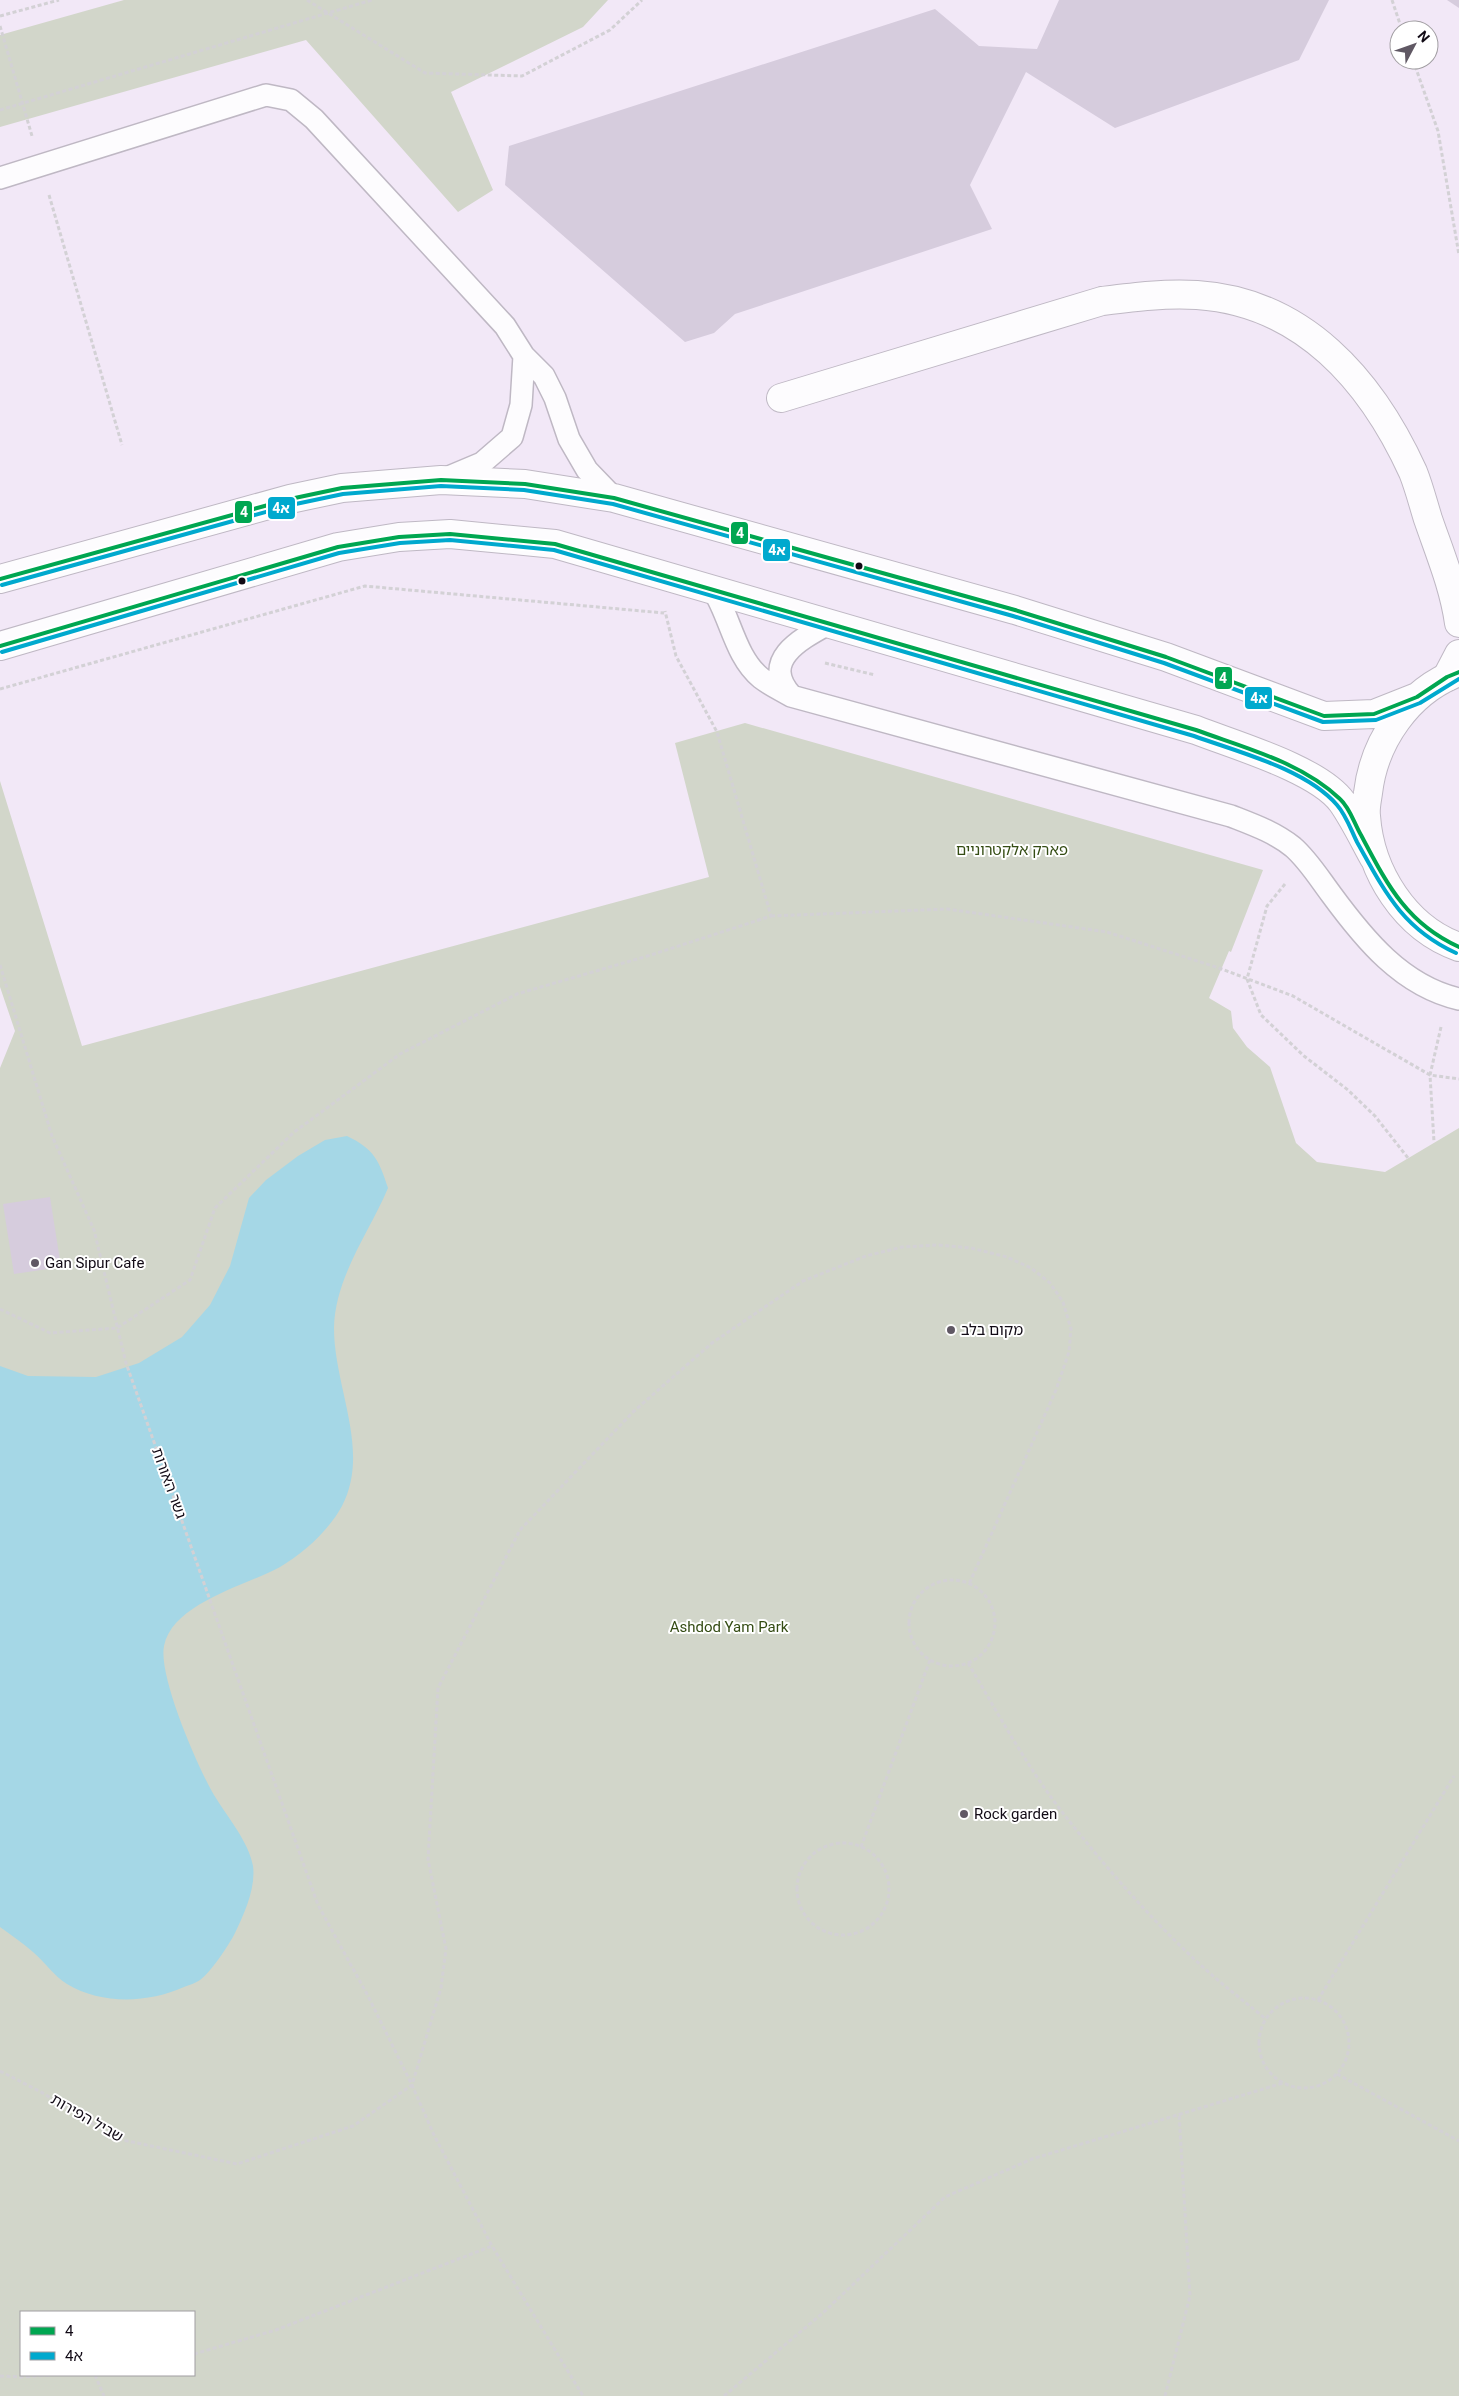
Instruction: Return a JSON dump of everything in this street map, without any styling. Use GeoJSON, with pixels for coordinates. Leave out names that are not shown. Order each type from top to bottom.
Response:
{"type":"FeatureCollection","features":[{"type":"Feature","properties":{"kind":"street"},"geometry":{"type":"LineString","coordinates":[[781,398],[1102,301],[1150,295],[1198,296],[1258,307],[1306,331],[1353,373],[1360,383],[1385,421],[1413,472],[1458,608]]}},
{"type":"Feature","properties":{"kind":"street"},"geometry":{"type":"LineString","coordinates":[[0,579],[290,499],[342,488],[441,480],[525,484],[614,498],[1015,610],[1166,657],[1324,716],[1374,714],[1417,697]]}},
{"type":"Feature","properties":{"kind":"street"},"geometry":{"type":"LineString","coordinates":[[0,646],[338,547],[399,537],[450,534],[555,544],[1196,730],[1282,763],[1316,780],[1341,800],[1391,892],[1415,921],[1446,943],[1459,947]]}},
{"type":"Feature","properties":{"kind":"street"},"geometry":{"type":"LineString","coordinates":[[1374,858],[1366,815],[1371,771],[1388,730],[1417,697],[1455,668]]}},
{"type":"Feature","properties":{"kind":"lane"},"geometry":{"type":"LineString","coordinates":[[0,178],[266,95],[291,100],[314,119],[505,326],[524,356],[544,376],[555,398],[569,439],[587,470],[614,498]]}},
{"type":"Feature","properties":{"kind":"lane"},"geometry":{"type":"LineString","coordinates":[[441,480],[482,463],[512,437],[520,405],[524,356]]}},
{"type":"Feature","properties":{"kind":"lane"},"geometry":{"type":"LineString","coordinates":[[713,590],[723,605],[734,636],[750,664],[760,677],[791,696],[1231,816],[1273,832],[1306,859],[1351,921],[1379,953],[1411,978],[1453,998]]}},
{"type":"Feature","properties":{"kind":"lane"},"geometry":{"type":"LineString","coordinates":[[791,696],[782,686],[779,670],[786,653],[801,639],[830,623]]}},
{"type":"Feature","properties":{"kind":"path"},"geometry":{"type":"LineString","coordinates":[[0,16],[59,0]]}},
{"type":"Feature","properties":{"kind":"path"},"geometry":{"type":"LineString","coordinates":[[307,0],[425,73],[522,76],[610,30],[642,0]]}},
{"type":"Feature","properties":{"kind":"path"},"geometry":{"type":"LineString","coordinates":[[0,110],[372,0]]}},
{"type":"Feature","properties":{"kind":"path"},"geometry":{"type":"LineString","coordinates":[[1392,0],[1399,20]]}},
{"type":"Feature","properties":{"kind":"path"},"geometry":{"type":"LineString","coordinates":[[0,26],[122,446]]}},
{"type":"Feature","properties":{"kind":"path"},"geometry":{"type":"LineString","coordinates":[[1417,70],[1438,131],[1459,255]]}},
{"type":"Feature","properties":{"kind":"path"},"geometry":{"type":"LineString","coordinates":[[656,573],[676,656],[717,732],[771,916]]}},
{"type":"Feature","properties":{"kind":"path"},"geometry":{"type":"LineString","coordinates":[[0,689],[364,586],[674,616]]}},
{"type":"Feature","properties":{"kind":"path"},"geometry":{"type":"LineString","coordinates":[[786,653],[882,677]]}},
{"type":"Feature","properties":{"kind":"path"},"geometry":{"type":"LineString","coordinates":[[1306,859],[1267,906],[1247,979],[1261,1015],[1304,1056],[1348,1090],[1368,1109],[1408,1158]]}},
{"type":"Feature","properties":{"kind":"path"},"geometry":{"type":"LineString","coordinates":[[0,1309],[50,1333],[117,1328],[190,1280],[215,1208],[293,1133],[400,1054],[517,994],[651,955],[771,916],[947,909],[1107,932],[1293,996],[1430,1075],[1459,1079]]}},
{"type":"Feature","properties":{"kind":"path","name":"גשר האורות"},"geometry":{"type":"LineString","coordinates":[[0,965],[52,1136],[94,1230],[126,1363],[318,1905],[368,1996],[412,2085],[434,2135],[492,2246],[583,2396]]}},
{"type":"Feature","properties":{"kind":"path"},"geometry":{"type":"LineString","coordinates":[[1434,1142],[1430,1075],[1453,998]]}},
{"type":"Feature","properties":{"kind":"path"},"geometry":{"type":"LineString","coordinates":[[412,2085],[441,1988],[446,1949],[428,1859],[438,1688],[520,1530],[633,1412],[736,1324],[803,1281],[847,1263],[902,1247],[938,1245],[971,1248],[1007,1256],[1031,1268],[1050,1282],[1063,1302],[1071,1329],[1069,1352],[1056,1390],[969,1584]]}},
{"type":"Feature","properties":{"kind":"path"},"geometry":{"type":"LineString","coordinates":[[956,1580],[969,1584],[980,1590],[994,1611],[995,1624],[988,1648],[979,1657],[968,1663],[955,1666],[942,1665],[930,1660],[919,1651],[910,1631],[911,1610],[918,1597],[928,1587],[941,1581],[956,1580]]}},
{"type":"Feature","properties":{"kind":"path"},"geometry":{"type":"LineString","coordinates":[[861,1846],[930,1660]]}},
{"type":"Feature","properties":{"kind":"path"},"geometry":{"type":"LineString","coordinates":[[968,1663],[1026,1761],[1065,1816],[1139,1902],[1204,1968],[1266,2019]]}},
{"type":"Feature","properties":{"kind":"path"},"geometry":{"type":"LineString","coordinates":[[1318,2000],[1454,1776]]}},
{"type":"Feature","properties":{"kind":"path"},"geometry":{"type":"LineString","coordinates":[[834,1843],[850,1843],[861,1846],[875,1856],[884,1867],[888,1880],[885,1908],[878,1920],[866,1929],[853,1934],[840,1935],[826,1932],[813,1924],[803,1913],[797,1899],[796,1884],[800,1869],[809,1857],[820,1848],[834,1843]]}},
{"type":"Feature","properties":{"kind":"path"},"geometry":{"type":"LineString","coordinates":[[1304,1998],[1318,2000],[1332,2007],[1342,2018],[1348,2032],[1349,2047],[1345,2062],[1337,2074],[1326,2082],[1312,2087],[1297,2087],[1284,2083],[1272,2074],[1264,2062],[1260,2048],[1260,2033],[1266,2019],[1276,2008],[1289,2001],[1304,1998]]}},
{"type":"Feature","properties":{"kind":"path","name":"שביל הפירות"},"geometry":{"type":"LineString","coordinates":[[0,2070],[41,2092],[118,2139],[237,2164],[352,2126],[412,2085]]}},
{"type":"Feature","properties":{"kind":"path"},"geometry":{"type":"LineString","coordinates":[[1337,2074],[1459,2141]]}},
{"type":"Feature","properties":{"kind":"path"},"geometry":{"type":"LineString","coordinates":[[724,2396],[824,2312],[945,2197],[1032,2159],[1179,2113],[1284,2083]]}},
{"type":"Feature","properties":{"kind":"path"},"geometry":{"type":"LineString","coordinates":[[1165,2396],[1190,2296],[1179,2113]]}},
{"type":"Feature","properties":{"kind":"path"},"geometry":{"type":"LineString","coordinates":[[195,2354],[276,2330],[492,2246]]}},
{"type":"Feature","properties":{"kind":"path"},"geometry":{"type":"LineString","coordinates":[[0,2376],[21,2378],[42,2376]]}},
{"type":"Feature","properties":{"kind":"path"},"geometry":{"type":"LineString","coordinates":[[95,2376],[104,2396]]}},
{"type":"Feature","properties":{"kind":"green space"},"geometry":{"type":"Polygon","coordinates":[[[124,0],[608,0],[583,27],[451,92],[493,190],[458,212],[306,40],[0,127],[0,35],[124,0]]]}},
{"type":"Feature","properties":{"kind":"green space","name":"Ashdod Yam Park"},"geometry":{"type":"Polygon","coordinates":[[[745,723],[1263,870],[1231,952],[1229,951],[1209,998],[1231,1011],[1233,1028],[1247,1047],[1270,1067],[1296,1143],[1317,1162],[1385,1172],[1459,1128],[1459,2396],[0,2396],[0,1068],[15,1031],[0,987],[0,781],[82,1046],[709,877],[675,743],[745,723]]]}},
{"type":"Feature","properties":{"kind":"water"},"geometry":{"type":"Polygon","coordinates":[[[347,1136],[364,1146],[374,1156],[382,1170],[388,1188],[354,1256],[340,1291],[336,1309],[334,1328],[336,1351],[352,1441],[353,1463],[350,1485],[337,1515],[307,1548],[280,1567],[195,1607],[181,1618],[170,1631],[164,1646],[167,1678],[190,1744],[214,1795],[242,1838],[251,1857],[253,1883],[251,1892],[229,1944],[209,1971],[198,1981],[170,1992],[140,1999],[95,1996],[62,1981],[29,1949],[0,1927],[0,1366],[28,1376],[96,1377],[139,1363],[182,1337],[210,1305],[230,1266],[249,1198],[266,1180],[298,1156],[325,1140],[347,1136]]]}},
{"type":"Feature","properties":{"kind":"building"},"geometry":{"type":"Polygon","coordinates":[[[1059,0],[1329,0],[1299,60],[1115,128],[1026,72],[970,185],[992,229],[735,314],[714,333],[685,342],[505,185],[509,146],[935,9],[979,46],[1037,49],[1059,0]]]}},
{"type":"Feature","properties":{"kind":"building"},"geometry":{"type":"Polygon","coordinates":[[[1447,0],[1459,0],[1459,8],[1447,0]]]}},
{"type":"Feature","properties":{"kind":"building"},"geometry":{"type":"Polygon","coordinates":[[[50,1197],[61,1267],[14,1274],[3,1204],[50,1197]]]}},
{"type":"Feature","properties":{"kind":"transit line","name":"4"},"geometry":{"type":"LineString","coordinates":[[0,579],[290,499],[342,488],[441,480],[525,484],[614,498],[1015,610],[1166,657],[1324,716],[1374,714],[1417,697],[1447,677],[1459,672]]}},
{"type":"Feature","properties":{"kind":"transit line","name":"4א"},"geometry":{"type":"LineString","coordinates":[[2,585],[291,505],[343,494],[441,486],[524,490],[613,504],[1013,616],[1164,663],[1323,722],[1376,720],[1420,703],[1459,679]]}},
{"type":"Feature","properties":{"kind":"transit line","name":"4"},"geometry":{"type":"LineString","coordinates":[[0,646],[338,547],[399,537],[450,534],[555,544],[1196,730],[1272,757],[1308,775],[1340,799],[1349,811],[1389,886],[1400,900],[1425,926],[1459,947]]}},
{"type":"Feature","properties":{"kind":"transit line","name":"4א"},"geometry":{"type":"LineString","coordinates":[[2,652],[339,553],[400,543],[450,540],[554,550],[1194,736],[1270,763],[1308,781],[1324,792],[1337,805],[1346,818],[1357,842],[1386,893],[1397,907],[1422,932],[1456,953]]}},
{"type":"Feature","properties":{"kind":"place","name":"Gan Sipur Cafe"},"geometry":{"type":"Point","coordinates":[35,1263]}},
{"type":"Feature","properties":{"kind":"place","name":"מקום בלב"},"geometry":{"type":"Point","coordinates":[951,1330]}},
{"type":"Feature","properties":{"kind":"place","name":"Rock garden"},"geometry":{"type":"Point","coordinates":[964,1814]}},
{"type":"Feature","properties":{"kind":"park label","name":"פארק אלקטרוניים"},"geometry":{"type":"Point","coordinates":[1012,850]}}]}
